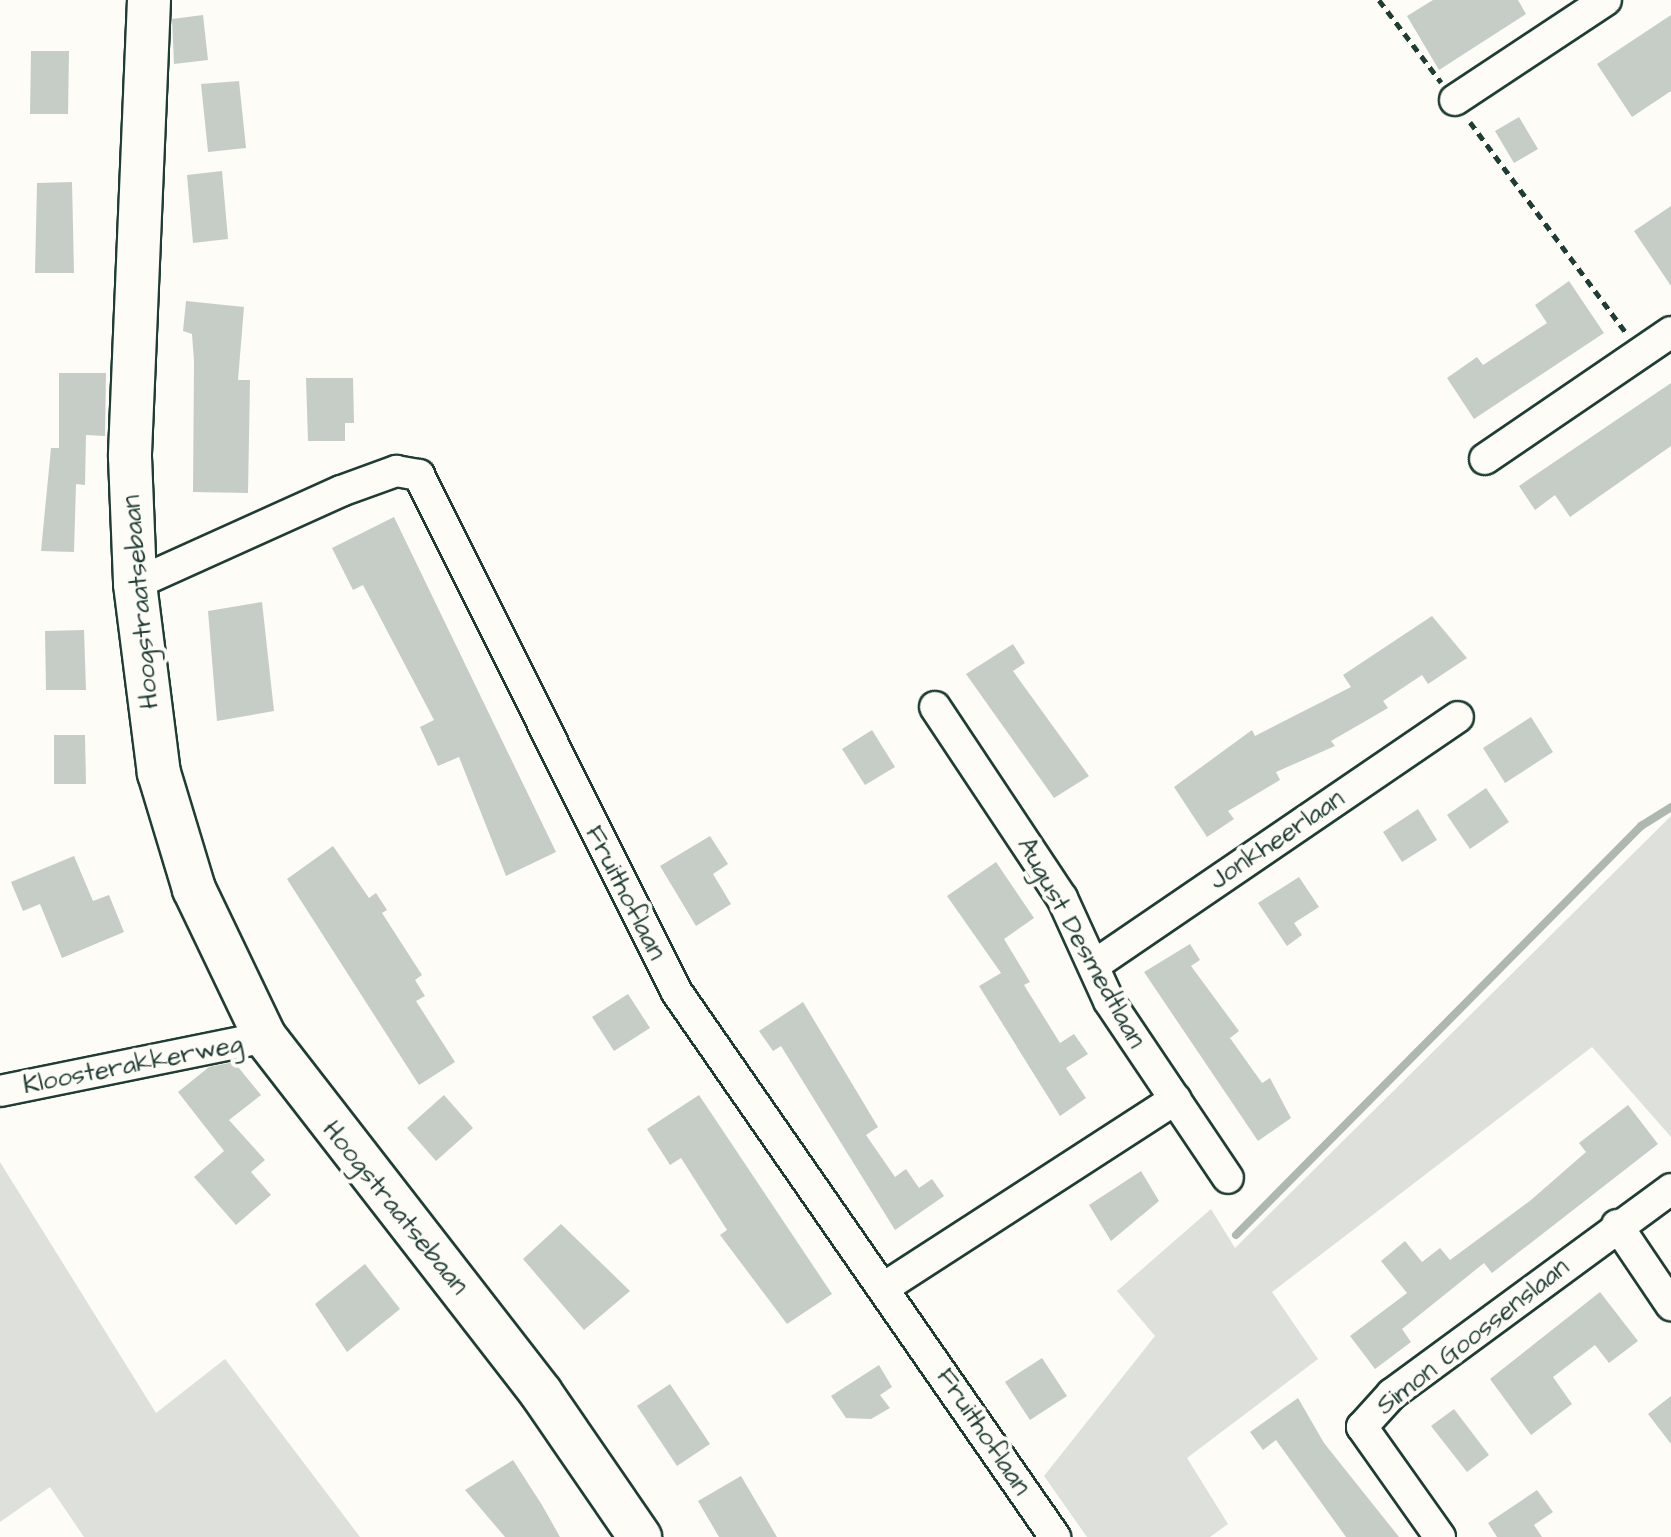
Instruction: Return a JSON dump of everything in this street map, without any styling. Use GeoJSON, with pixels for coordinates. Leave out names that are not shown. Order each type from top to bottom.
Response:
{"type":"FeatureCollection","features":[{"type":"Feature","properties":{"kind":"main road","name":"Hoogstraatsebaan"},"geometry":{"type":"LineString","coordinates":[[149,0],[130,457],[135,584],[159,773],[194,889],[265,1037],[541,1393],[640,1537]]}},
{"type":"Feature","properties":{"kind":"street"},"geometry":{"type":"LineString","coordinates":[[1455,100],[1606,0]]}},
{"type":"Feature","properties":{"kind":"street"},"geometry":{"type":"LineString","coordinates":[[1485,459],[1663,337]]}},
{"type":"Feature","properties":{"kind":"street","name":"Fruithoflaan"},"geometry":{"type":"LineString","coordinates":[[135,584],[341,491],[396,471],[419,475],[676,991],[885,1287],[1055,1537]]}},
{"type":"Feature","properties":{"kind":"street","name":"August Desmedtlaan"},"geometry":{"type":"LineString","coordinates":[[935,707],[1062,898],[1096,964],[1109,1001],[1228,1178]]}},
{"type":"Feature","properties":{"kind":"street","name":"Jonkheerlaan"},"geometry":{"type":"LineString","coordinates":[[1096,964],[1458,717]]}},
{"type":"Feature","properties":{"kind":"street","name":"Kloosterakkerweg"},"geometry":{"type":"LineString","coordinates":[[0,1091],[265,1037]]}},
{"type":"Feature","properties":{"kind":"street"},"geometry":{"type":"LineString","coordinates":[[885,1287],[1176,1099]]}},
{"type":"Feature","properties":{"kind":"street","name":"Simon Goossenslaan"},"geometry":{"type":"LineString","coordinates":[[1440,1537],[1362,1427],[1392,1394],[1617,1225],[1671,1189]]}},
{"type":"Feature","properties":{"kind":"street"},"geometry":{"type":"LineString","coordinates":[[1617,1225],[1671,1305]]}},
{"type":"Feature","properties":{"kind":"path"},"geometry":{"type":"LineString","coordinates":[[1379,0],[1627,335],[1663,337]]}},
{"type":"Feature","properties":{"kind":"shaded area"},"geometry":{"type":"Polygon","coordinates":[[[1671,816],[1671,1137],[1592,1047],[1272,1292],[1318,1359],[1187,1458],[1228,1524],[1210,1537],[1087,1537],[1044,1476],[1155,1336],[1117,1291],[1211,1209],[1235,1248],[1671,816]]]}},
{"type":"Feature","properties":{"kind":"shaded area"},"geometry":{"type":"Polygon","coordinates":[[[0,1162],[156,1413],[225,1359],[360,1537],[84,1537],[50,1487],[0,1522],[0,1162]]]}},
{"type":"Feature","properties":{"kind":"building"},"geometry":{"type":"Polygon","coordinates":[[[1433,0],[1518,0],[1526,14],[1439,70],[1407,16],[1433,0]]]}},
{"type":"Feature","properties":{"kind":"building"},"geometry":{"type":"Polygon","coordinates":[[[203,15],[208,60],[174,64],[172,19],[203,15]]]}},
{"type":"Feature","properties":{"kind":"building"},"geometry":{"type":"Polygon","coordinates":[[[1671,15],[1671,91],[1632,117],[1597,64],[1671,15]]]}},
{"type":"Feature","properties":{"kind":"building"},"geometry":{"type":"Polygon","coordinates":[[[31,51],[69,51],[68,114],[30,114],[31,51]]]}},
{"type":"Feature","properties":{"kind":"building"},"geometry":{"type":"Polygon","coordinates":[[[239,81],[246,148],[208,152],[201,84],[239,81]]]}},
{"type":"Feature","properties":{"kind":"building"},"geometry":{"type":"Polygon","coordinates":[[[1519,117],[1538,149],[1514,163],[1495,131],[1519,117]]]}},
{"type":"Feature","properties":{"kind":"building"},"geometry":{"type":"Polygon","coordinates":[[[222,171],[228,239],[193,243],[187,175],[222,171]]]}},
{"type":"Feature","properties":{"kind":"building"},"geometry":{"type":"Polygon","coordinates":[[[72,182],[74,273],[35,273],[37,183],[72,182]]]}},
{"type":"Feature","properties":{"kind":"building"},"geometry":{"type":"Polygon","coordinates":[[[1671,206],[1671,286],[1634,231],[1671,206]]]}},
{"type":"Feature","properties":{"kind":"building"},"geometry":{"type":"Polygon","coordinates":[[[1569,281],[1604,333],[1474,419],[1447,378],[1477,357],[1483,365],[1547,323],[1535,305],[1569,281]]]}},
{"type":"Feature","properties":{"kind":"building"},"geometry":{"type":"Polygon","coordinates":[[[186,301],[244,307],[238,380],[250,380],[248,493],[193,492],[194,361],[192,334],[183,331],[186,301]]]}},
{"type":"Feature","properties":{"kind":"building"},"geometry":{"type":"Polygon","coordinates":[[[59,373],[106,373],[105,436],[86,435],[85,485],[76,484],[74,552],[41,551],[51,448],[59,448],[59,373]]]}},
{"type":"Feature","properties":{"kind":"building"},"geometry":{"type":"Polygon","coordinates":[[[306,378],[353,378],[354,423],[345,423],[345,441],[308,441],[306,378]]]}},
{"type":"Feature","properties":{"kind":"building"},"geometry":{"type":"Polygon","coordinates":[[[1671,383],[1671,446],[1570,517],[1555,495],[1535,510],[1519,486],[1671,383]]]}},
{"type":"Feature","properties":{"kind":"building"},"geometry":{"type":"Polygon","coordinates":[[[394,517],[556,852],[506,876],[459,757],[438,766],[420,727],[434,720],[363,585],[353,590],[332,548],[394,517]]]}},
{"type":"Feature","properties":{"kind":"building"},"geometry":{"type":"Polygon","coordinates":[[[262,602],[274,711],[217,721],[208,611],[262,602]]]}},
{"type":"Feature","properties":{"kind":"building"},"geometry":{"type":"Polygon","coordinates":[[[1432,616],[1467,658],[1428,684],[1422,675],[1383,701],[1388,708],[1331,741],[1335,746],[1276,772],[1280,780],[1228,811],[1234,819],[1207,837],[1174,787],[1252,730],[1255,736],[1351,687],[1343,675],[1432,616]]]}},
{"type":"Feature","properties":{"kind":"building"},"geometry":{"type":"Polygon","coordinates":[[[84,630],[86,690],[46,690],[45,631],[84,630]]]}},
{"type":"Feature","properties":{"kind":"building"},"geometry":{"type":"Polygon","coordinates":[[[1013,644],[1025,663],[1013,671],[1089,776],[1054,798],[966,674],[1013,644]]]}},
{"type":"Feature","properties":{"kind":"building"},"geometry":{"type":"Polygon","coordinates":[[[1531,717],[1553,752],[1505,783],[1483,748],[1531,717]]]}},
{"type":"Feature","properties":{"kind":"building"},"geometry":{"type":"Polygon","coordinates":[[[872,730],[895,767],[865,785],[842,749],[872,730]]]}},
{"type":"Feature","properties":{"kind":"building"},"geometry":{"type":"Polygon","coordinates":[[[54,735],[85,735],[86,784],[54,784],[54,735]]]}},
{"type":"Feature","properties":{"kind":"building"},"geometry":{"type":"Polygon","coordinates":[[[1486,788],[1509,822],[1470,849],[1447,815],[1486,788]]]}},
{"type":"Feature","properties":{"kind":"building"},"geometry":{"type":"Polygon","coordinates":[[[1418,809],[1437,840],[1402,862],[1383,832],[1418,809]]]}},
{"type":"Feature","properties":{"kind":"building"},"geometry":{"type":"Polygon","coordinates":[[[710,836],[728,864],[713,874],[731,904],[696,926],[660,866],[710,836]]]}},
{"type":"Feature","properties":{"kind":"building"},"geometry":{"type":"Polygon","coordinates":[[[333,846],[369,898],[376,893],[387,910],[382,913],[422,975],[415,980],[425,996],[416,1001],[455,1062],[419,1085],[287,879],[333,846]]]}},
{"type":"Feature","properties":{"kind":"building"},"geometry":{"type":"Polygon","coordinates":[[[74,856],[93,901],[109,895],[124,932],[62,958],[40,904],[23,911],[11,882],[74,856]]]}},
{"type":"Feature","properties":{"kind":"building"},"geometry":{"type":"Polygon","coordinates":[[[996,862],[1034,918],[1004,939],[1030,982],[1024,985],[1060,1043],[1074,1034],[1088,1054],[1066,1068],[1086,1098],[1060,1116],[979,986],[1001,973],[947,896],[996,862]]]}},
{"type":"Feature","properties":{"kind":"building"},"geometry":{"type":"Polygon","coordinates":[[[1299,877],[1319,907],[1294,923],[1302,935],[1287,946],[1258,903],[1299,877]]]}},
{"type":"Feature","properties":{"kind":"building"},"geometry":{"type":"Polygon","coordinates":[[[1190,944],[1200,960],[1191,966],[1239,1031],[1230,1038],[1262,1083],[1270,1078],[1291,1118],[1258,1141],[1144,972],[1190,944]]]}},
{"type":"Feature","properties":{"kind":"building"},"geometry":{"type":"Polygon","coordinates":[[[628,994],[650,1028],[614,1051],[592,1017],[628,994]]]}},
{"type":"Feature","properties":{"kind":"building"},"geometry":{"type":"Polygon","coordinates":[[[803,1002],[878,1127],[866,1135],[895,1177],[906,1169],[919,1188],[932,1179],[944,1196],[895,1230],[781,1046],[773,1051],[759,1031],[803,1002]]]}},
{"type":"Feature","properties":{"kind":"building"},"geometry":{"type":"Polygon","coordinates":[[[234,1062],[261,1095],[229,1120],[265,1160],[251,1172],[271,1195],[236,1225],[194,1177],[224,1151],[178,1092],[209,1067],[234,1062]]]}},
{"type":"Feature","properties":{"kind":"building"},"geometry":{"type":"Polygon","coordinates":[[[444,1095],[473,1128],[436,1161],[407,1128],[444,1095]]]}},
{"type":"Feature","properties":{"kind":"building"},"geometry":{"type":"Polygon","coordinates":[[[699,1095],[832,1294],[787,1324],[720,1235],[727,1230],[681,1158],[670,1165],[647,1129],[699,1095]]]}},
{"type":"Feature","properties":{"kind":"building"},"geometry":{"type":"Polygon","coordinates":[[[1628,1105],[1658,1144],[1492,1273],[1484,1263],[1402,1329],[1411,1342],[1375,1369],[1350,1336],[1407,1293],[1381,1261],[1405,1241],[1422,1262],[1440,1248],[1450,1260],[1531,1200],[1586,1152],[1579,1143],[1628,1105]]]}},
{"type":"Feature","properties":{"kind":"building"},"geometry":{"type":"Polygon","coordinates":[[[1141,1171],[1159,1201],[1111,1241],[1089,1205],[1141,1171]]]}},
{"type":"Feature","properties":{"kind":"building"},"geometry":{"type":"Polygon","coordinates":[[[561,1224],[630,1291],[584,1330],[523,1259],[561,1224]]]}},
{"type":"Feature","properties":{"kind":"building"},"geometry":{"type":"Polygon","coordinates":[[[365,1264],[400,1309],[347,1352],[315,1304],[365,1264]]]}},
{"type":"Feature","properties":{"kind":"building"},"geometry":{"type":"Polygon","coordinates":[[[1600,1292],[1638,1341],[1609,1363],[1595,1345],[1553,1377],[1572,1404],[1531,1435],[1490,1379],[1600,1292]]]}},
{"type":"Feature","properties":{"kind":"building"},"geometry":{"type":"Polygon","coordinates":[[[1042,1358],[1067,1396],[1030,1420],[1005,1382],[1042,1358]]]}},
{"type":"Feature","properties":{"kind":"building"},"geometry":{"type":"Polygon","coordinates":[[[879,1365],[892,1387],[880,1395],[890,1408],[871,1419],[846,1418],[831,1396],[879,1365]]]}},
{"type":"Feature","properties":{"kind":"building"},"geometry":{"type":"Polygon","coordinates":[[[670,1384],[710,1444],[677,1466],[637,1406],[670,1384]]]}},
{"type":"Feature","properties":{"kind":"building"},"geometry":{"type":"Polygon","coordinates":[[[1671,1396],[1671,1444],[1648,1414],[1671,1396]]]}},
{"type":"Feature","properties":{"kind":"building"},"geometry":{"type":"Polygon","coordinates":[[[1298,1398],[1324,1443],[1399,1537],[1346,1537],[1276,1440],[1263,1450],[1250,1432],[1298,1398]]]}},
{"type":"Feature","properties":{"kind":"building"},"geometry":{"type":"Polygon","coordinates":[[[1454,1409],[1489,1455],[1467,1472],[1431,1426],[1454,1409]]]}},
{"type":"Feature","properties":{"kind":"building"},"geometry":{"type":"Polygon","coordinates":[[[513,1460],[560,1537],[505,1537],[465,1490],[513,1460]]]}},
{"type":"Feature","properties":{"kind":"building"},"geometry":{"type":"Polygon","coordinates":[[[741,1476],[777,1537],[719,1537],[698,1501],[741,1476]]]}},
{"type":"Feature","properties":{"kind":"building"},"geometry":{"type":"Polygon","coordinates":[[[1537,1490],[1553,1512],[1534,1525],[1542,1537],[1497,1537],[1488,1523],[1537,1490]]]}},
{"type":"Feature","properties":{"kind":"waterway"},"geometry":{"type":"LineString","coordinates":[[1236,1235],[1641,826],[1671,807]]}}]}
